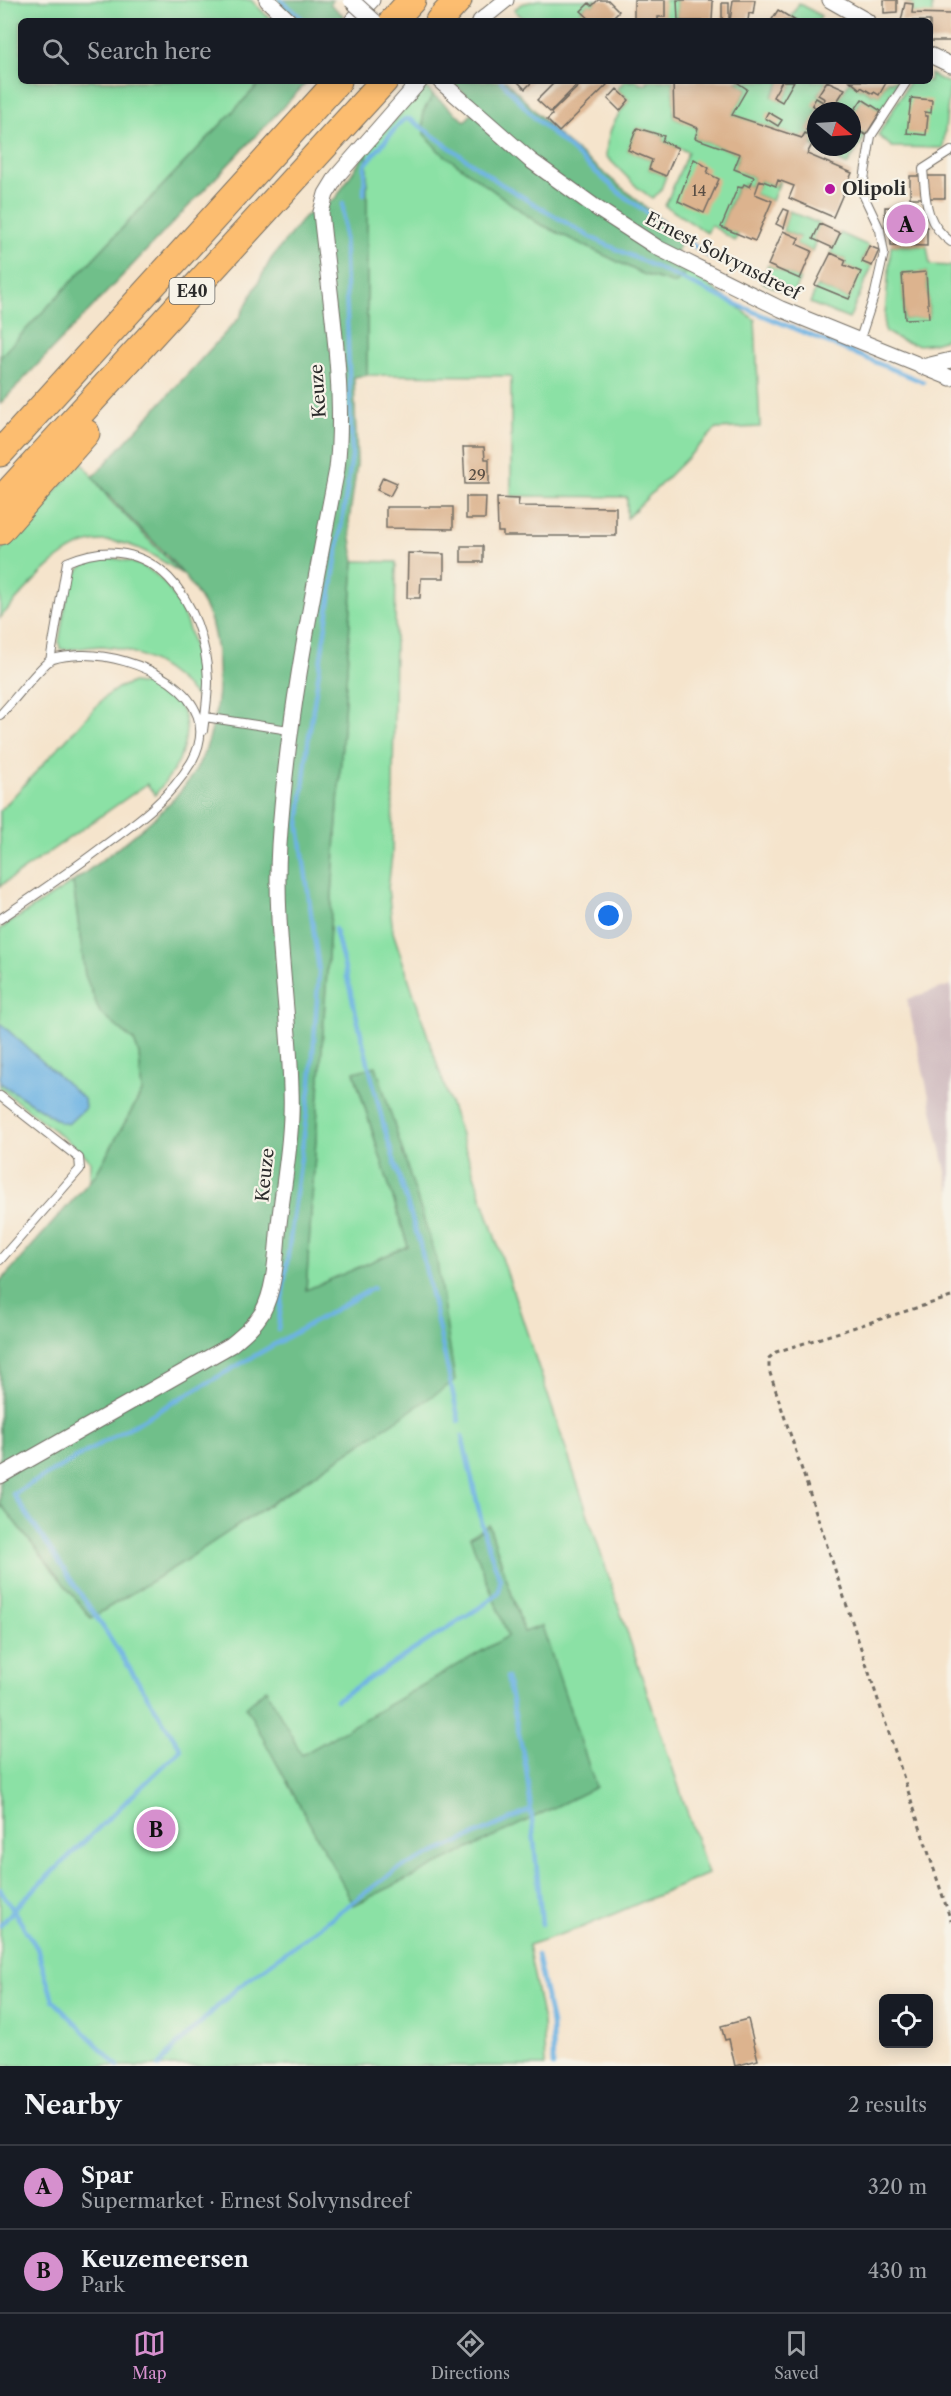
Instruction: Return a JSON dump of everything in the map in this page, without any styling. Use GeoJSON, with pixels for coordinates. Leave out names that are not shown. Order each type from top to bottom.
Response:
{"type":"FeatureCollection","features":[{"type":"Feature","properties":{"kind":"highway"},"geometry":{"type":"LineString","coordinates":[[396,18],[412,0]]}},
{"type":"Feature","properties":{"kind":"highway"},"geometry":{"type":"LineString","coordinates":[[442,18],[458,0]]}},
{"type":"Feature","properties":{"kind":"highway","name":"E40"},"geometry":{"type":"LineString","coordinates":[[0,453],[335,84]]}},
{"type":"Feature","properties":{"kind":"highway","name":"E40"},"geometry":{"type":"LineString","coordinates":[[0,501],[381,84]]}},
{"type":"Feature","properties":{"kind":"highway"},"geometry":{"type":"LineString","coordinates":[[0,531],[105,411],[224,255]]}},
{"type":"Feature","properties":{"kind":"street"},"geometry":{"type":"LineString","coordinates":[[267,0],[286,18]]}},
{"type":"Feature","properties":{"kind":"street"},"geometry":{"type":"LineString","coordinates":[[351,0],[371,18]]}},
{"type":"Feature","properties":{"kind":"street"},"geometry":{"type":"LineString","coordinates":[[355,18],[372,0]]}},
{"type":"Feature","properties":{"kind":"street"},"geometry":{"type":"LineString","coordinates":[[484,18],[506,0]]}},
{"type":"Feature","properties":{"kind":"street"},"geometry":{"type":"LineString","coordinates":[[830,0],[862,18]]}},
{"type":"Feature","properties":{"kind":"street"},"geometry":{"type":"LineString","coordinates":[[933,56],[951,65]]}},
{"type":"Feature","properties":{"kind":"street","name":"Keuze"},"geometry":{"type":"LineString","coordinates":[[0,1476],[231,1345],[250,1329],[263,1311],[274,1265],[292,1092],[279,932],[278,881],[289,730],[337,469],[340,434],[337,377],[321,212],[326,194],[337,176],[417,84]]}},
{"type":"Feature","properties":{"kind":"street","name":"Ernest Solvynsdreef"},"geometry":{"type":"LineString","coordinates":[[444,84],[530,160],[598,209],[658,248],[781,309],[951,378]]}},
{"type":"Feature","properties":{"kind":"street"},"geometry":{"type":"LineString","coordinates":[[922,367],[951,360]]}},
{"type":"Feature","properties":{"kind":"lane"},"geometry":{"type":"LineString","coordinates":[[860,342],[884,253],[880,230],[862,192],[871,136],[905,84]]}},
{"type":"Feature","properties":{"kind":"lane"},"geometry":{"type":"LineString","coordinates":[[951,151],[923,169],[927,214],[939,233],[951,242]]}},
{"type":"Feature","properties":{"kind":"lane"},"geometry":{"type":"LineString","coordinates":[[0,715],[50,661],[67,562],[83,555],[101,552],[134,555],[154,565],[171,581],[194,617],[201,640],[208,680],[202,736],[193,759],[175,787],[150,813],[0,919]]}},
{"type":"Feature","properties":{"kind":"lane"},"geometry":{"type":"LineString","coordinates":[[50,661],[71,656],[107,656],[156,674],[189,698],[197,715],[202,736]]}},
{"type":"Feature","properties":{"kind":"lane"},"geometry":{"type":"LineString","coordinates":[[205,717],[289,730]]}},
{"type":"Feature","properties":{"kind":"lane"},"geometry":{"type":"LineString","coordinates":[[0,1096],[79,1158],[81,1163],[80,1169],[0,1260]]}},
{"type":"Feature","properties":{"kind":"path"},"geometry":{"type":"LineString","coordinates":[[951,1298],[776,1352],[770,1358],[769,1363],[769,1370],[951,1921]]}},
{"type":"Feature","properties":{"kind":"shaded area"},"geometry":{"type":"Polygon","coordinates":[[[951,985],[951,1194],[907,999],[951,985]]]}},
{"type":"Feature","properties":{"kind":"green space"},"geometry":{"type":"Polygon","coordinates":[[[0,0],[251,0],[269,18],[18,18],[18,84],[259,84],[0,357],[0,0]]]}},
{"type":"Feature","properties":{"kind":"green space"},"geometry":{"type":"Polygon","coordinates":[[[276,0],[333,0],[330,4],[344,16],[342,18],[294,18],[276,0]]]}},
{"type":"Feature","properties":{"kind":"green space"},"geometry":{"type":"Polygon","coordinates":[[[539,0],[598,0],[592,6],[588,4],[581,10],[589,18],[523,18],[514,10],[521,4],[539,0]]]}},
{"type":"Feature","properties":{"kind":"green space"},"geometry":{"type":"Polygon","coordinates":[[[665,0],[677,0],[678,18],[659,18],[665,0]]]}},
{"type":"Feature","properties":{"kind":"green space"},"geometry":{"type":"Polygon","coordinates":[[[902,0],[932,0],[932,15],[912,13],[913,4],[902,0]]]}},
{"type":"Feature","properties":{"kind":"green space"},"geometry":{"type":"Polygon","coordinates":[[[799,3],[821,16],[820,18],[791,18],[799,3]]]}},
{"type":"Feature","properties":{"kind":"green space"},"geometry":{"type":"Polygon","coordinates":[[[933,76],[950,84],[943,148],[892,147],[878,135],[908,84],[933,84],[933,76]]]}},
{"type":"Feature","properties":{"kind":"green space"},"geometry":{"type":"Polygon","coordinates":[[[259,84],[305,84],[0,404],[0,357],[259,84]]]}},
{"type":"Feature","properties":{"kind":"green space"},"geometry":{"type":"Polygon","coordinates":[[[453,84],[509,84],[560,137],[676,232],[680,245],[672,262],[689,270],[675,284],[643,274],[538,223],[439,151],[424,134],[423,112],[433,95],[465,121],[479,106],[453,84]]]}},
{"type":"Feature","properties":{"kind":"green space"},"geometry":{"type":"Polygon","coordinates":[[[622,84],[673,84],[674,118],[698,128],[695,138],[740,154],[734,169],[754,177],[750,187],[744,184],[742,188],[737,187],[721,227],[738,234],[735,241],[711,225],[707,233],[665,206],[688,152],[662,141],[664,136],[637,128],[628,150],[652,160],[649,169],[666,176],[660,192],[652,198],[638,188],[606,156],[612,126],[629,100],[617,89],[622,84]]]}},
{"type":"Feature","properties":{"kind":"green space"},"geometry":{"type":"Polygon","coordinates":[[[740,84],[779,84],[772,96],[782,102],[792,84],[825,84],[818,95],[825,99],[823,102],[807,102],[807,141],[732,115],[747,89],[740,84]]]}},
{"type":"Feature","properties":{"kind":"green space"},"geometry":{"type":"Polygon","coordinates":[[[848,84],[854,84],[860,89],[861,87],[872,94],[874,92],[879,95],[885,84],[897,84],[881,111],[862,99],[860,102],[837,102],[848,84]]]}},
{"type":"Feature","properties":{"kind":"green space"},"geometry":{"type":"Polygon","coordinates":[[[425,87],[433,95],[423,112],[424,134],[439,151],[538,223],[643,274],[662,280],[689,270],[755,320],[760,427],[716,429],[627,518],[627,497],[511,496],[511,376],[367,375],[367,150],[425,87]]]}},
{"type":"Feature","properties":{"kind":"green space"},"geometry":{"type":"Polygon","coordinates":[[[861,132],[866,135],[861,143],[861,132]]]}},
{"type":"Feature","properties":{"kind":"green space"},"geometry":{"type":"Polygon","coordinates":[[[367,150],[367,375],[354,377],[357,464],[349,522],[354,561],[306,1290],[408,1246],[354,1072],[376,1066],[437,1262],[455,1381],[183,1562],[91,1618],[2,1506],[0,1507],[0,1282],[96,1174],[142,1092],[139,1054],[134,1041],[100,1013],[85,975],[73,882],[154,818],[192,776],[203,756],[210,735],[216,712],[218,689],[216,643],[211,621],[203,603],[172,561],[114,502],[93,477],[239,318],[271,259],[305,216],[336,198],[367,150]]]}},
{"type":"Feature","properties":{"kind":"green space"},"geometry":{"type":"Polygon","coordinates":[[[832,156],[853,156],[847,165],[832,156]]]}},
{"type":"Feature","properties":{"kind":"green space"},"geometry":{"type":"Polygon","coordinates":[[[760,180],[776,186],[778,180],[780,181],[772,201],[755,194],[760,180]]]}},
{"type":"Feature","properties":{"kind":"green space"},"geometry":{"type":"Polygon","coordinates":[[[789,211],[820,224],[813,239],[816,241],[812,251],[796,244],[799,237],[783,231],[789,211]]]}},
{"type":"Feature","properties":{"kind":"green space"},"geometry":{"type":"Polygon","coordinates":[[[840,233],[869,246],[862,261],[872,266],[849,319],[810,303],[817,286],[849,299],[860,272],[844,265],[846,260],[831,253],[840,233]]]}},
{"type":"Feature","properties":{"kind":"green space"},"geometry":{"type":"Polygon","coordinates":[[[891,245],[927,246],[930,265],[951,266],[951,337],[933,343],[910,344],[886,332],[884,326],[891,245]],[[926,272],[902,274],[905,319],[929,317],[926,272]]]}},
{"type":"Feature","properties":{"kind":"green space"},"geometry":{"type":"Polygon","coordinates":[[[768,265],[800,279],[792,295],[762,282],[768,265]]]}},
{"type":"Feature","properties":{"kind":"green space"},"geometry":{"type":"Polygon","coordinates":[[[82,462],[109,499],[183,575],[152,555],[125,544],[102,541],[81,545],[42,572],[0,618],[0,551],[82,462]]]}},
{"type":"Feature","properties":{"kind":"green space"},"geometry":{"type":"Polygon","coordinates":[[[107,558],[141,565],[162,580],[171,592],[191,635],[197,665],[198,693],[196,697],[166,670],[129,651],[102,646],[60,649],[64,612],[73,580],[86,563],[107,558]]]}},
{"type":"Feature","properties":{"kind":"green space"},"geometry":{"type":"Polygon","coordinates":[[[354,561],[396,562],[392,855],[388,889],[393,932],[708,1874],[583,1927],[528,1945],[543,2022],[545,2066],[0,2066],[0,1507],[2,1506],[91,1618],[274,1502],[455,1380],[354,1073],[408,1246],[306,1291],[354,561]],[[489,1525],[470,1537],[521,1622],[489,1525]]]}},
{"type":"Feature","properties":{"kind":"green space"},"geometry":{"type":"Polygon","coordinates":[[[131,683],[161,690],[172,696],[179,705],[186,729],[184,744],[174,769],[155,795],[147,784],[0,886],[0,811],[105,697],[131,683]]]}},
{"type":"Feature","properties":{"kind":"green space"},"geometry":{"type":"Polygon","coordinates":[[[73,882],[85,975],[134,1041],[139,1054],[142,1092],[90,1181],[90,1161],[84,1154],[0,1088],[0,929],[73,882]]]}},
{"type":"Feature","properties":{"kind":"green space"},"geometry":{"type":"Polygon","coordinates":[[[489,1525],[524,1632],[542,1626],[596,1787],[354,1905],[246,1707],[266,1689],[302,1755],[508,1636],[470,1537],[489,1525]]]}},
{"type":"Feature","properties":{"kind":"water"},"geometry":{"type":"Polygon","coordinates":[[[0,1023],[84,1099],[85,1108],[68,1124],[60,1122],[0,1083],[0,1023]]]}},
{"type":"Feature","properties":{"kind":"building"},"geometry":{"type":"Polygon","coordinates":[[[598,0],[608,0],[619,11],[614,18],[589,18],[581,11],[589,3],[592,6],[598,0]]]}},
{"type":"Feature","properties":{"kind":"building"},"geometry":{"type":"Polygon","coordinates":[[[634,0],[665,0],[665,17],[634,18],[634,0]]]}},
{"type":"Feature","properties":{"kind":"building"},"geometry":{"type":"Polygon","coordinates":[[[677,0],[711,0],[713,2],[712,18],[678,18],[677,0]]]}},
{"type":"Feature","properties":{"kind":"building"},"geometry":{"type":"Polygon","coordinates":[[[733,0],[755,0],[753,14],[749,13],[748,18],[730,18],[733,0]]]}},
{"type":"Feature","properties":{"kind":"building"},"geometry":{"type":"Polygon","coordinates":[[[884,0],[897,0],[897,12],[884,13],[884,0]]]}},
{"type":"Feature","properties":{"kind":"building"},"geometry":{"type":"Polygon","coordinates":[[[722,3],[729,3],[729,18],[722,18],[722,3]]]}},
{"type":"Feature","properties":{"kind":"building"},"geometry":{"type":"Polygon","coordinates":[[[905,3],[913,4],[912,13],[951,14],[951,41],[933,41],[933,18],[902,18],[905,3]]]}},
{"type":"Feature","properties":{"kind":"building"},"geometry":{"type":"Polygon","coordinates":[[[778,10],[791,18],[773,18],[778,10]]]}},
{"type":"Feature","properties":{"kind":"building"},"geometry":{"type":"Polygon","coordinates":[[[520,84],[530,84],[525,89],[520,84]]]}},
{"type":"Feature","properties":{"kind":"building"},"geometry":{"type":"Polygon","coordinates":[[[553,84],[574,84],[576,86],[550,112],[537,100],[553,84]]]}},
{"type":"Feature","properties":{"kind":"building"},"geometry":{"type":"Polygon","coordinates":[[[581,84],[607,85],[559,132],[547,120],[552,115],[551,113],[581,84]]]}},
{"type":"Feature","properties":{"kind":"building"},"geometry":{"type":"Polygon","coordinates":[[[673,84],[740,84],[747,89],[732,115],[802,138],[805,133],[807,134],[807,156],[852,173],[833,217],[789,198],[794,186],[778,180],[776,186],[760,180],[755,194],[772,201],[755,241],[721,227],[738,187],[742,188],[744,184],[750,187],[754,177],[734,169],[740,154],[695,138],[698,128],[674,118],[673,84]]]}},
{"type":"Feature","properties":{"kind":"building"},"geometry":{"type":"Polygon","coordinates":[[[780,84],[792,84],[782,102],[773,97],[780,84]]]}},
{"type":"Feature","properties":{"kind":"building"},"geometry":{"type":"Polygon","coordinates":[[[825,84],[834,84],[845,89],[837,102],[823,102],[825,99],[818,95],[825,84]]]}},
{"type":"Feature","properties":{"kind":"building"},"geometry":{"type":"Polygon","coordinates":[[[854,84],[885,84],[879,95],[861,87],[860,89],[854,84]]]}},
{"type":"Feature","properties":{"kind":"building"},"geometry":{"type":"Polygon","coordinates":[[[617,89],[629,100],[620,111],[608,99],[617,89]]]}},
{"type":"Feature","properties":{"kind":"building"},"geometry":{"type":"Polygon","coordinates":[[[911,98],[932,100],[931,113],[925,112],[925,116],[928,116],[926,135],[907,133],[911,98]]]}},
{"type":"Feature","properties":{"kind":"building"},"geometry":{"type":"Polygon","coordinates":[[[862,99],[881,111],[866,135],[861,132],[860,102],[862,99]]]}},
{"type":"Feature","properties":{"kind":"building"},"geometry":{"type":"Polygon","coordinates":[[[768,112],[782,120],[778,126],[765,118],[768,112]]]}},
{"type":"Feature","properties":{"kind":"building"},"geometry":{"type":"Polygon","coordinates":[[[637,128],[664,136],[662,141],[678,148],[666,176],[649,169],[652,160],[628,150],[637,128]]]}},
{"type":"Feature","properties":{"kind":"building"},"geometry":{"type":"Polygon","coordinates":[[[694,159],[709,168],[707,173],[719,179],[704,213],[678,201],[694,159]]]}},
{"type":"Feature","properties":{"kind":"building"},"geometry":{"type":"Polygon","coordinates":[[[910,176],[945,176],[945,198],[910,198],[910,176]]]}},
{"type":"Feature","properties":{"kind":"building"},"geometry":{"type":"Polygon","coordinates":[[[885,207],[918,208],[917,227],[927,227],[927,246],[891,245],[891,232],[894,232],[894,227],[885,227],[885,207]]]}},
{"type":"Feature","properties":{"kind":"building"},"geometry":{"type":"Polygon","coordinates":[[[784,209],[789,211],[784,228],[776,224],[784,209]]]}},
{"type":"Feature","properties":{"kind":"building"},"geometry":{"type":"Polygon","coordinates":[[[820,224],[840,233],[833,248],[813,239],[820,224]]]}},
{"type":"Feature","properties":{"kind":"building"},"geometry":{"type":"Polygon","coordinates":[[[783,231],[799,238],[796,244],[812,251],[800,279],[768,265],[783,231]]]}},
{"type":"Feature","properties":{"kind":"building"},"geometry":{"type":"Polygon","coordinates":[[[869,246],[879,250],[872,266],[862,262],[869,246]]]}},
{"type":"Feature","properties":{"kind":"building"},"geometry":{"type":"Polygon","coordinates":[[[831,253],[846,260],[844,265],[861,272],[849,299],[815,285],[831,253]]]}},
{"type":"Feature","properties":{"kind":"building"},"geometry":{"type":"Polygon","coordinates":[[[926,272],[929,318],[905,319],[902,274],[926,272]]]}},
{"type":"Feature","properties":{"kind":"building"},"geometry":{"type":"Polygon","coordinates":[[[463,447],[484,447],[485,459],[489,459],[489,484],[465,484],[463,447]]]}},
{"type":"Feature","properties":{"kind":"building"},"geometry":{"type":"Polygon","coordinates":[[[383,477],[397,483],[390,496],[377,490],[383,477]]]}},
{"type":"Feature","properties":{"kind":"building"},"geometry":{"type":"Polygon","coordinates":[[[466,497],[486,497],[485,519],[466,519],[466,497]]]}},
{"type":"Feature","properties":{"kind":"building"},"geometry":{"type":"Polygon","coordinates":[[[497,498],[519,499],[518,506],[616,507],[616,536],[503,536],[503,532],[498,532],[497,498]]]}},
{"type":"Feature","properties":{"kind":"building"},"geometry":{"type":"Polygon","coordinates":[[[386,507],[453,507],[453,529],[386,528],[386,507]]]}},
{"type":"Feature","properties":{"kind":"building"},"geometry":{"type":"Polygon","coordinates":[[[461,546],[483,546],[483,562],[461,562],[461,546]]]}},
{"type":"Feature","properties":{"kind":"building"},"geometry":{"type":"Polygon","coordinates":[[[408,553],[444,554],[444,578],[421,578],[420,598],[407,598],[408,553]]]}},
{"type":"Feature","properties":{"kind":"building"},"geometry":{"type":"Polygon","coordinates":[[[748,2019],[758,2060],[735,2066],[729,2039],[725,2040],[721,2026],[748,2019]]]}},
{"type":"Feature","properties":{"kind":"waterway"},"geometry":{"type":"LineString","coordinates":[[281,0],[302,18]]}},
{"type":"Feature","properties":{"kind":"waterway"},"geometry":{"type":"LineString","coordinates":[[504,84],[535,118],[622,195],[713,259]]}},
{"type":"Feature","properties":{"kind":"waterway"},"geometry":{"type":"LineString","coordinates":[[364,194],[365,165],[400,123],[405,119],[410,119],[501,184],[590,237],[740,306],[923,382]]}},
{"type":"Feature","properties":{"kind":"waterway"},"geometry":{"type":"LineString","coordinates":[[278,1329],[311,1082],[319,971],[299,826],[308,742],[352,456],[343,203]]}},
{"type":"Feature","properties":{"kind":"waterway"},"geometry":{"type":"LineString","coordinates":[[335,929],[384,1127],[421,1248],[459,1421]]}},
{"type":"Feature","properties":{"kind":"waterway"},"geometry":{"type":"LineString","coordinates":[[0,1926],[19,1904],[181,1749],[109,1636],[13,1494],[373,1288]]}},
{"type":"Feature","properties":{"kind":"waterway"},"geometry":{"type":"LineString","coordinates":[[336,1700],[485,1604],[499,1592],[500,1579],[485,1537],[462,1436]]}},
{"type":"Feature","properties":{"kind":"waterway"},"geometry":{"type":"LineString","coordinates":[[159,2066],[175,2047],[236,1989],[396,1870],[531,1810],[526,1768],[507,1677]]}},
{"type":"Feature","properties":{"kind":"waterway"},"geometry":{"type":"LineString","coordinates":[[531,1810],[542,1924]]}},
{"type":"Feature","properties":{"kind":"waterway"},"geometry":{"type":"LineString","coordinates":[[0,1889],[37,1948],[53,2000],[118,2066]]}},
{"type":"Feature","properties":{"kind":"waterway"},"geometry":{"type":"LineString","coordinates":[[537,1955],[552,2024],[553,2066]]}},
{"type":"Feature","properties":{"kind":"place","name":"Olipoli"},"geometry":{"type":"Point","coordinates":[830,189]}},
{"type":"Feature","properties":{"kind":"place","name":"Spar"},"geometry":{"type":"Point","coordinates":[906,224]}},
{"type":"Feature","properties":{"kind":"place","name":"Keuzemeersen"},"geometry":{"type":"Point","coordinates":[156,1829]}}]}
